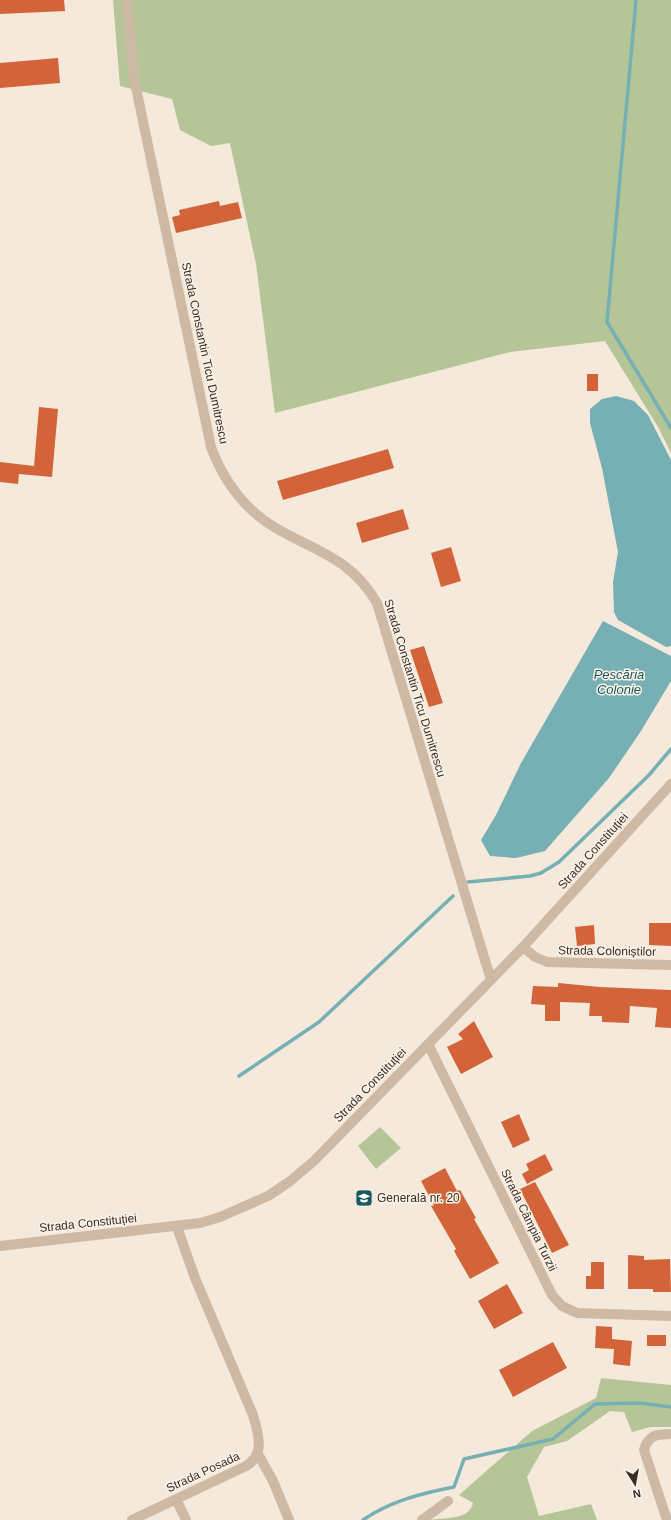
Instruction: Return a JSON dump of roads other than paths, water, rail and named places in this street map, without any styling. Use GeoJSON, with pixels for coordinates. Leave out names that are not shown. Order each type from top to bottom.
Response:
{"type":"FeatureCollection","features":[{"type":"Feature","properties":{"kind":"street","name":"Strada Constantin Ticu Dumitrescu"},"geometry":{"type":"LineString","coordinates":[[127,0],[134,78],[211,447],[219,469],[234,491],[251,509],[272,526],[344,564],[367,586],[377,603],[491,980]]}},
{"type":"Feature","properties":{"kind":"street","name":"Strada Constituției"},"geometry":{"type":"LineString","coordinates":[[0,1246],[177,1227],[220,1218],[268,1196],[289,1182],[314,1161],[523,947],[671,784]]}},
{"type":"Feature","properties":{"kind":"street","name":"Strada Coloniștilor"},"geometry":{"type":"LineString","coordinates":[[523,947],[535,957],[547,962],[671,965]]}},
{"type":"Feature","properties":{"kind":"street","name":"Strada Câmpia Turzii"},"geometry":{"type":"LineString","coordinates":[[428,1044],[552,1295],[562,1306],[577,1313],[671,1316]]}},
{"type":"Feature","properties":{"kind":"street"},"geometry":{"type":"LineString","coordinates":[[177,1227],[195,1278],[252,1415],[258,1432],[258,1454],[273,1481],[288,1520]]}},
{"type":"Feature","properties":{"kind":"street"},"geometry":{"type":"LineString","coordinates":[[667,1520],[644,1450],[646,1443],[651,1437],[659,1434],[671,1434]]}},
{"type":"Feature","properties":{"kind":"street","name":"Strada Posada"},"geometry":{"type":"LineString","coordinates":[[132,1520],[246,1466],[254,1461],[258,1454]]}},
{"type":"Feature","properties":{"kind":"street"},"geometry":{"type":"LineString","coordinates":[[176,1499],[186,1520]]}},
{"type":"Feature","properties":{"kind":"street"},"geometry":{"type":"LineString","coordinates":[[422,1520],[448,1501]]}},
{"type":"Feature","properties":{"kind":"water"},"geometry":{"type":"Polygon","coordinates":[[[616,396],[634,401],[648,415],[671,460],[671,646],[666,647],[618,620],[614,612],[613,582],[618,552],[602,468],[590,423],[590,409],[602,399],[616,396]]]}},
{"type":"Feature","properties":{"kind":"water","name":"Pescăria Colonie"},"geometry":{"type":"Polygon","coordinates":[[[603,621],[671,656],[671,681],[641,731],[609,778],[545,851],[516,858],[490,856],[481,840],[496,815],[521,763],[603,621]]]}},
{"type":"Feature","properties":{"kind":"waterway"},"geometry":{"type":"LineString","coordinates":[[636,0],[607,322],[671,428]]}},
{"type":"Feature","properties":{"kind":"waterway"},"geometry":{"type":"LineString","coordinates":[[468,882],[530,876],[541,873],[559,862],[649,775],[671,749]]}},
{"type":"Feature","properties":{"kind":"waterway"},"geometry":{"type":"LineString","coordinates":[[239,1076],[319,1022],[453,896]]}},
{"type":"Feature","properties":{"kind":"waterway"},"geometry":{"type":"LineString","coordinates":[[363,1520],[373,1513],[395,1503],[430,1492],[454,1487],[464,1459],[553,1439],[595,1404],[640,1403],[671,1407]]}},
{"type":"Feature","properties":{"kind":"place","name":"Generală nr. 20"},"geometry":{"type":"Point","coordinates":[364,1198]}}]}
